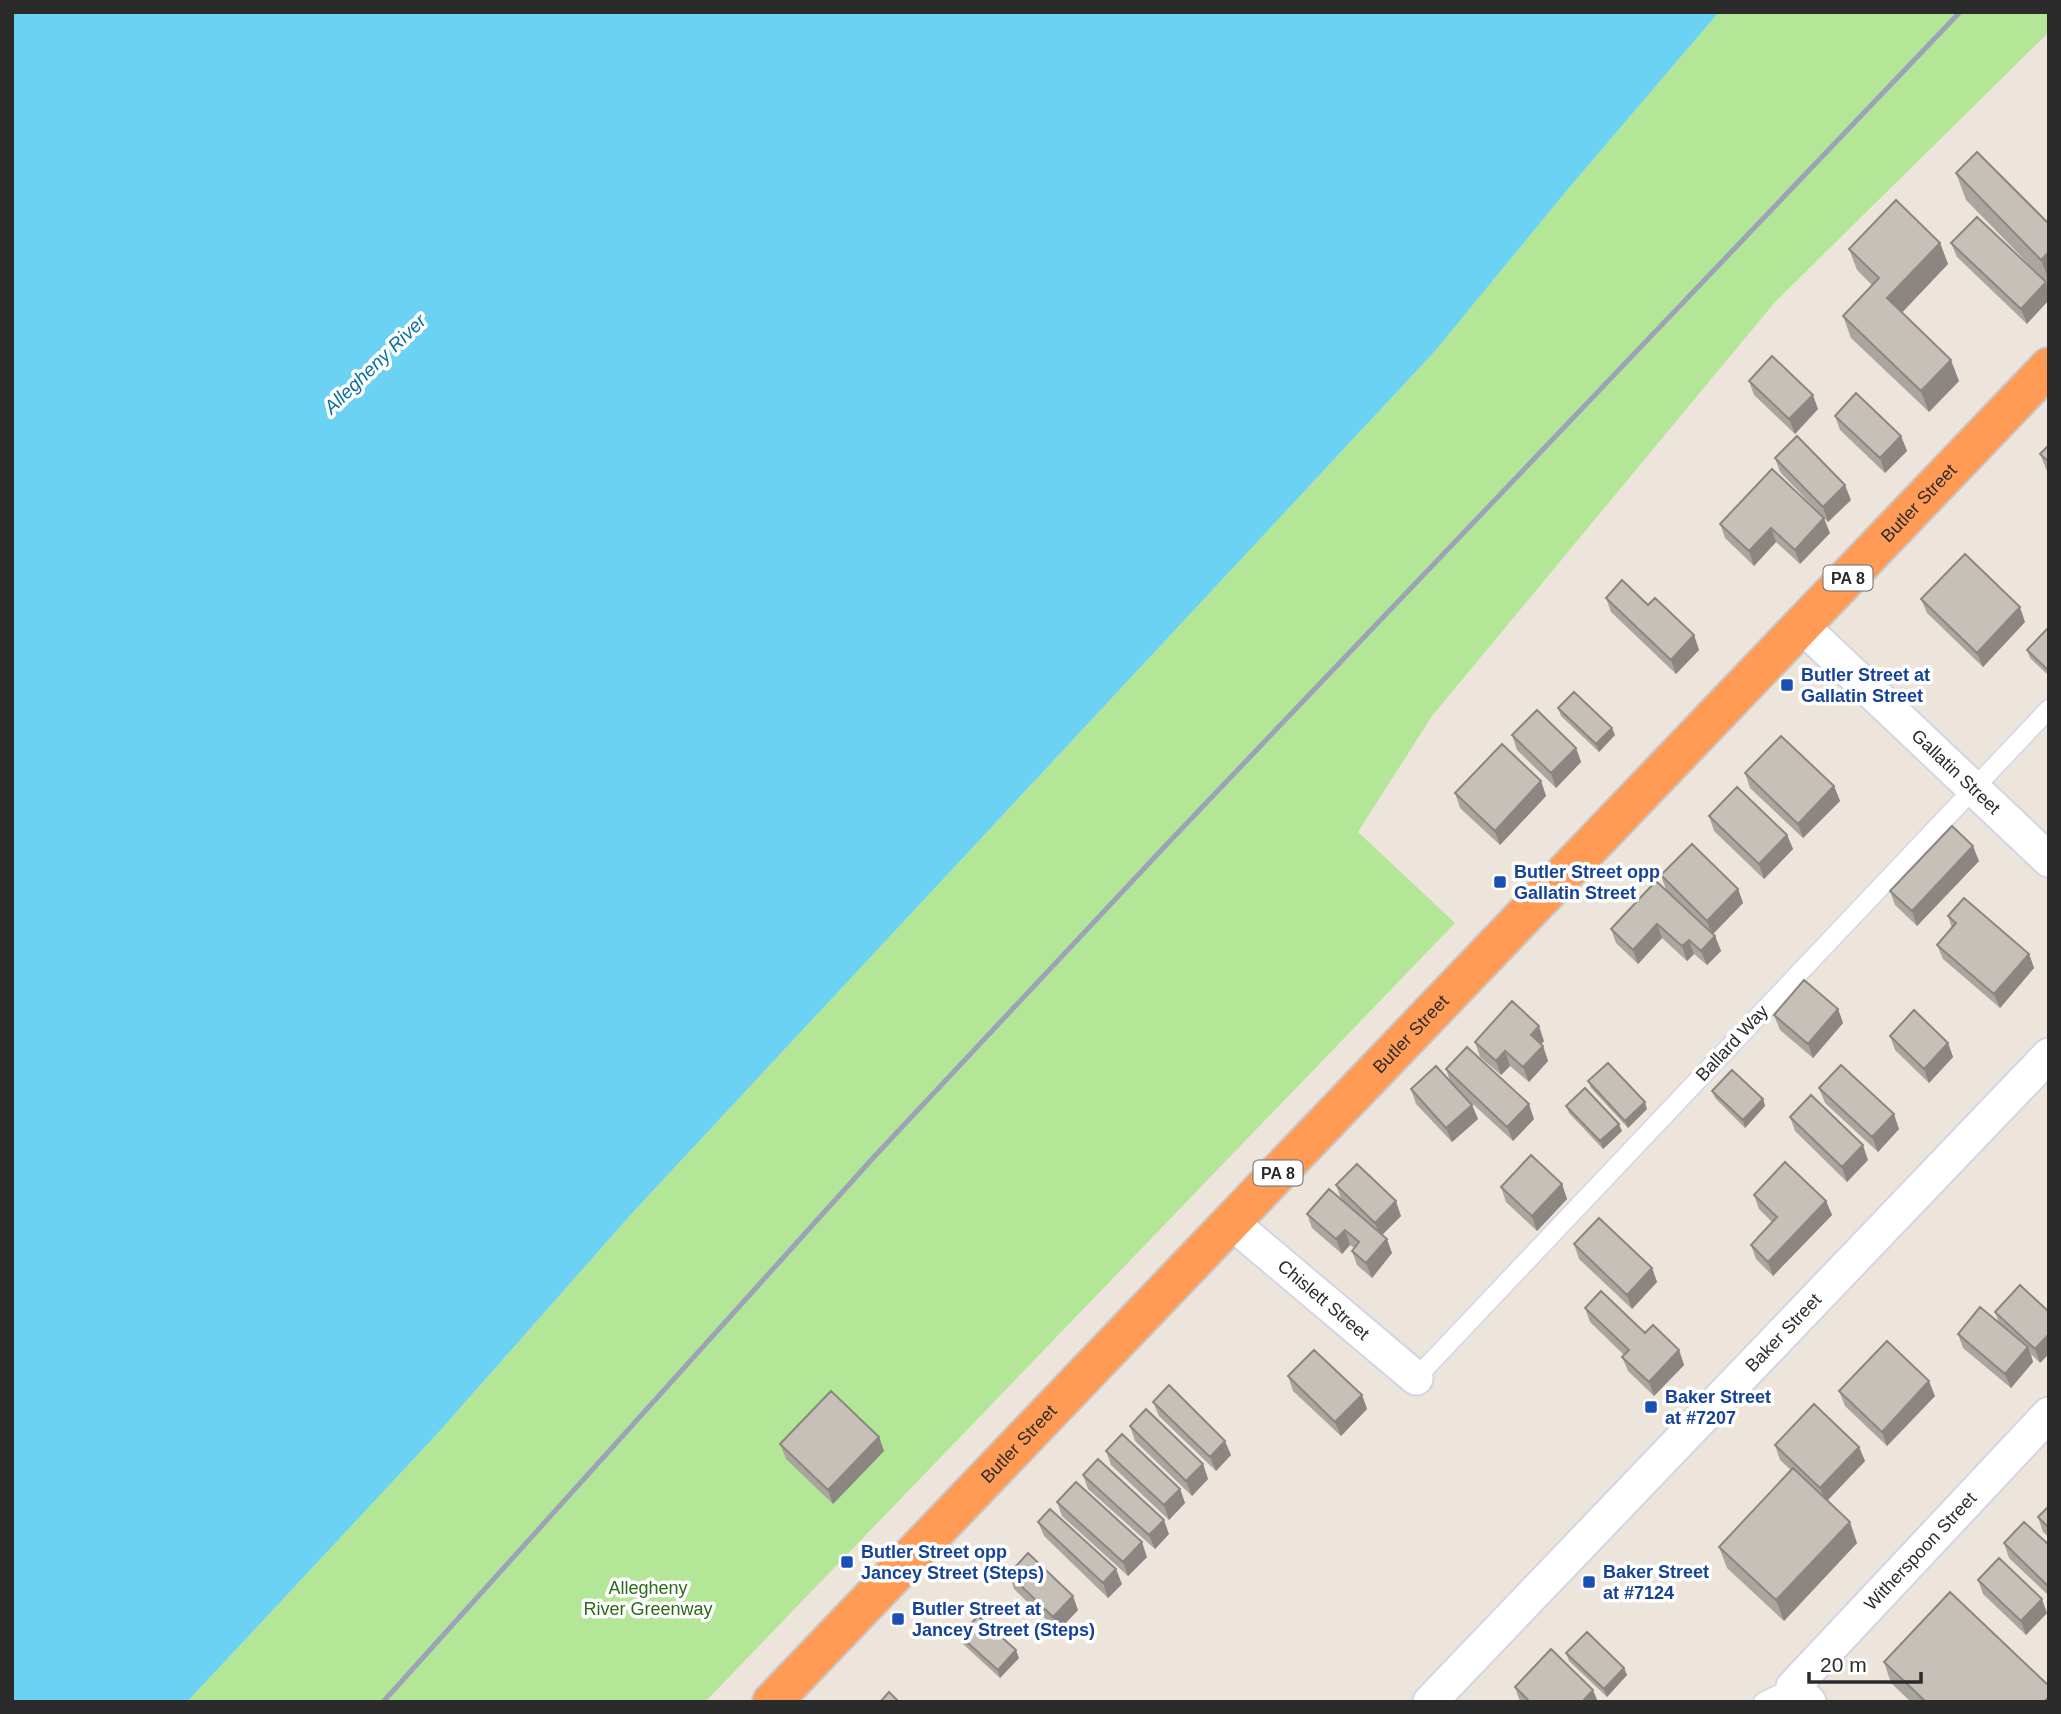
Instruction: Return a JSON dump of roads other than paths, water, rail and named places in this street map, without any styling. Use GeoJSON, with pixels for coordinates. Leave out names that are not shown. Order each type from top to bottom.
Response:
{"type":"FeatureCollection","features":[{"type":"Feature","properties":{"kind":"highway","name":"Butler Street"},"geometry":{"type":"LineString","coordinates":[[772,1702],[2049,368]]}},
{"type":"Feature","properties":{"kind":"street","name":"Gallatin Street"},"geometry":{"type":"LineString","coordinates":[[1802,626],[2049,860]]}},
{"type":"Feature","properties":{"kind":"street","name":"Baker Street"},"geometry":{"type":"LineString","coordinates":[[1430,1702],[2049,1055]]}},
{"type":"Feature","properties":{"kind":"street","name":"Chislett Street"},"geometry":{"type":"LineString","coordinates":[[1231,1222],[1416,1378]]}},
{"type":"Feature","properties":{"kind":"street","name":"Witherspoon Street"},"geometry":{"type":"LineString","coordinates":[[1801,1694],[2049,1414]]}},
{"type":"Feature","properties":{"kind":"lane","name":"Ballard Way"},"geometry":{"type":"LineString","coordinates":[[1416,1378],[2049,709]]}},
{"type":"Feature","properties":{"kind":"lane"},"geometry":{"type":"LineString","coordinates":[[1763,1702],[1801,1694]]}},
{"type":"Feature","properties":{"kind":"water","name":"Allegheny River"},"geometry":{"type":"Polygon","coordinates":[[[12,12],[1719,12],[1435,351],[634,1211],[437,1434],[187,1702],[12,1702],[12,12]]]}},
{"type":"Feature","properties":{"kind":"railway"},"geometry":{"type":"LineString","coordinates":[[383,1702],[873,1158],[1168,843],[1960,12]]}},
{"type":"Feature","properties":{"kind":"place","name":"Butler Street at Gallatin Street"},"geometry":{"type":"Point","coordinates":[1787,685]}},
{"type":"Feature","properties":{"kind":"place","name":"Butler Street opp Gallatin Street"},"geometry":{"type":"Point","coordinates":[1500,882]}},
{"type":"Feature","properties":{"kind":"place","name":"Baker Street at #7207"},"geometry":{"type":"Point","coordinates":[1651,1407]}},
{"type":"Feature","properties":{"kind":"place","name":"Butler Street opp Jancey Street (Steps)"},"geometry":{"type":"Point","coordinates":[847,1562]}},
{"type":"Feature","properties":{"kind":"place","name":"Baker Street at #7124"},"geometry":{"type":"Point","coordinates":[1589,1582]}},
{"type":"Feature","properties":{"kind":"place","name":"Butler Street at Jancey Street (Steps)"},"geometry":{"type":"Point","coordinates":[898,1619]}},
{"type":"Feature","properties":{"kind":"park label","name":"Allegheny River Greenway"},"geometry":{"type":"Point","coordinates":[648,1598]}}]}
